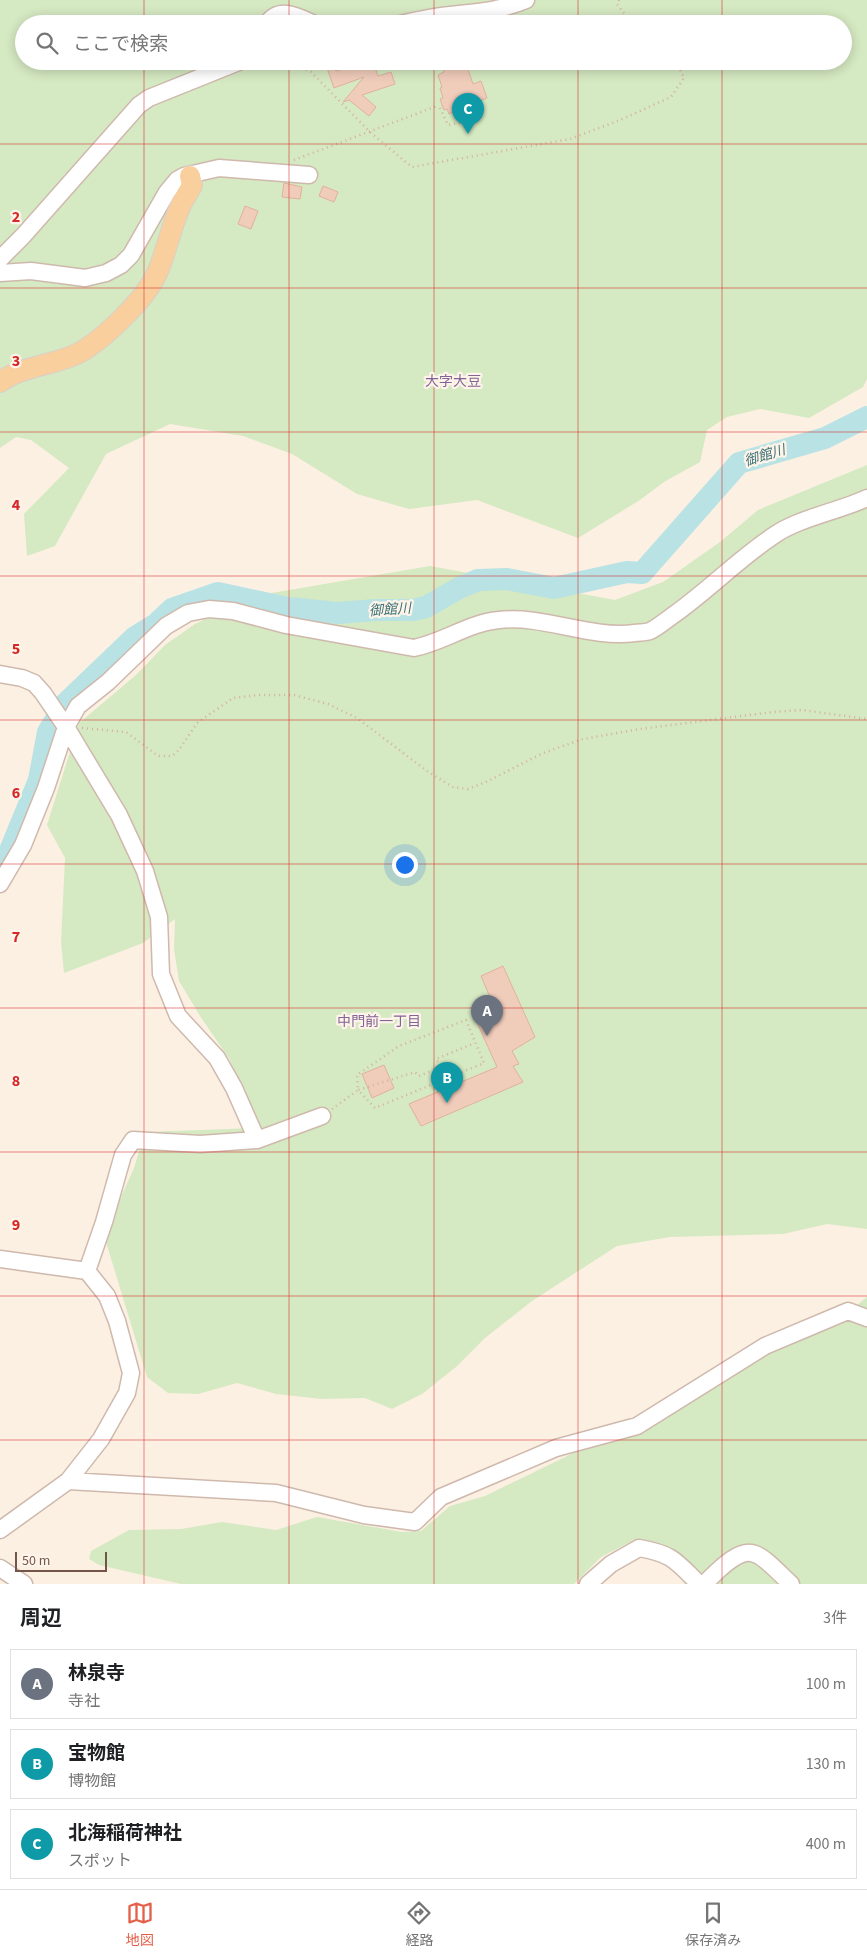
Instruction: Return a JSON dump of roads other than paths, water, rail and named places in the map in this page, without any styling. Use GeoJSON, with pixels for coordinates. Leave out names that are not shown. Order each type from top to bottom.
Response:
{"type":"FeatureCollection","features":[{"type":"Feature","properties":{"kind":"main road"},"geometry":{"type":"LineString","coordinates":[[0,382],[23,369],[58,362],[79,352],[125,317],[157,273],[181,205],[192,185],[190,176]]}},
{"type":"Feature","properties":{"kind":"street"},"geometry":{"type":"LineString","coordinates":[[454,15],[490,12],[526,0]]}},
{"type":"Feature","properties":{"kind":"street"},"geometry":{"type":"LineString","coordinates":[[278,15],[291,13],[295,15]]}},
{"type":"Feature","properties":{"kind":"street"},"geometry":{"type":"LineString","coordinates":[[0,259],[23,236],[139,105],[149,98],[219,70]]}},
{"type":"Feature","properties":{"kind":"street"},"geometry":{"type":"LineString","coordinates":[[0,273],[31,271],[85,278],[106,273],[121,265],[131,255],[166,192],[177,180],[184,176],[219,168],[309,175]]}},
{"type":"Feature","properties":{"kind":"street"},"geometry":{"type":"LineString","coordinates":[[0,884],[23,845],[46,788],[66,727],[78,706],[108,682],[166,626],[188,612],[209,609],[233,610],[286,625],[414,648],[430,645],[472,626],[500,620],[542,622],[592,632],[625,634],[650,631],[694,601],[730,568],[777,533],[867,498]]}},
{"type":"Feature","properties":{"kind":"street"},"geometry":{"type":"LineString","coordinates":[[0,674],[22,678],[34,683],[47,698],[119,815],[145,871],[159,917],[161,974],[178,1016],[217,1058],[234,1088],[257,1140]]}},
{"type":"Feature","properties":{"kind":"street"},"geometry":{"type":"LineString","coordinates":[[87,1271],[104,1222],[123,1155],[132,1140],[200,1144],[257,1140],[322,1116]]}},
{"type":"Feature","properties":{"kind":"street"},"geometry":{"type":"LineString","coordinates":[[0,1259],[87,1271],[107,1296],[129,1361],[131,1373],[127,1393],[101,1439],[68,1481],[0,1530]]}},
{"type":"Feature","properties":{"kind":"street"},"geometry":{"type":"LineString","coordinates":[[68,1481],[276,1493],[364,1515],[415,1522],[441,1497],[556,1448],[637,1426],[765,1346],[848,1311],[867,1318]]}},
{"type":"Feature","properties":{"kind":"street"},"geometry":{"type":"LineString","coordinates":[[588,1584],[611,1564],[639,1548],[672,1557],[699,1584]]}},
{"type":"Feature","properties":{"kind":"street"},"geometry":{"type":"LineString","coordinates":[[704,1584],[732,1559],[745,1553],[756,1554],[791,1584]]}},
{"type":"Feature","properties":{"kind":"street"},"geometry":{"type":"LineString","coordinates":[[0,1568],[24,1584]]}},
{"type":"Feature","properties":{"kind":"waterway","name":"御館川"},"geometry":{"type":"LineString","coordinates":[[0,870],[7,858],[39,780],[48,732],[66,703],[135,637],[156,624],[172,609],[218,593],[288,608],[338,613],[413,610],[426,607],[459,588],[478,580],[507,579],[554,588],[627,572],[642,573],[739,463],[825,438],[867,417]]}},
{"type":"Feature","properties":{"kind":"place","name":"北海稲荷神社"},"geometry":{"type":"Point","coordinates":[468,134]}},
{"type":"Feature","properties":{"kind":"place","name":"林泉寺"},"geometry":{"type":"Point","coordinates":[487,1036]}},
{"type":"Feature","properties":{"kind":"place","name":"宝物館"},"geometry":{"type":"Point","coordinates":[447,1103]}},
{"type":"Feature","properties":{"kind":"district","name":"大字大豆"},"geometry":{"type":"Point","coordinates":[453,382]}},
{"type":"Feature","properties":{"kind":"district","name":"中門前一丁目"},"geometry":{"type":"Point","coordinates":[379,1022]}}]}
